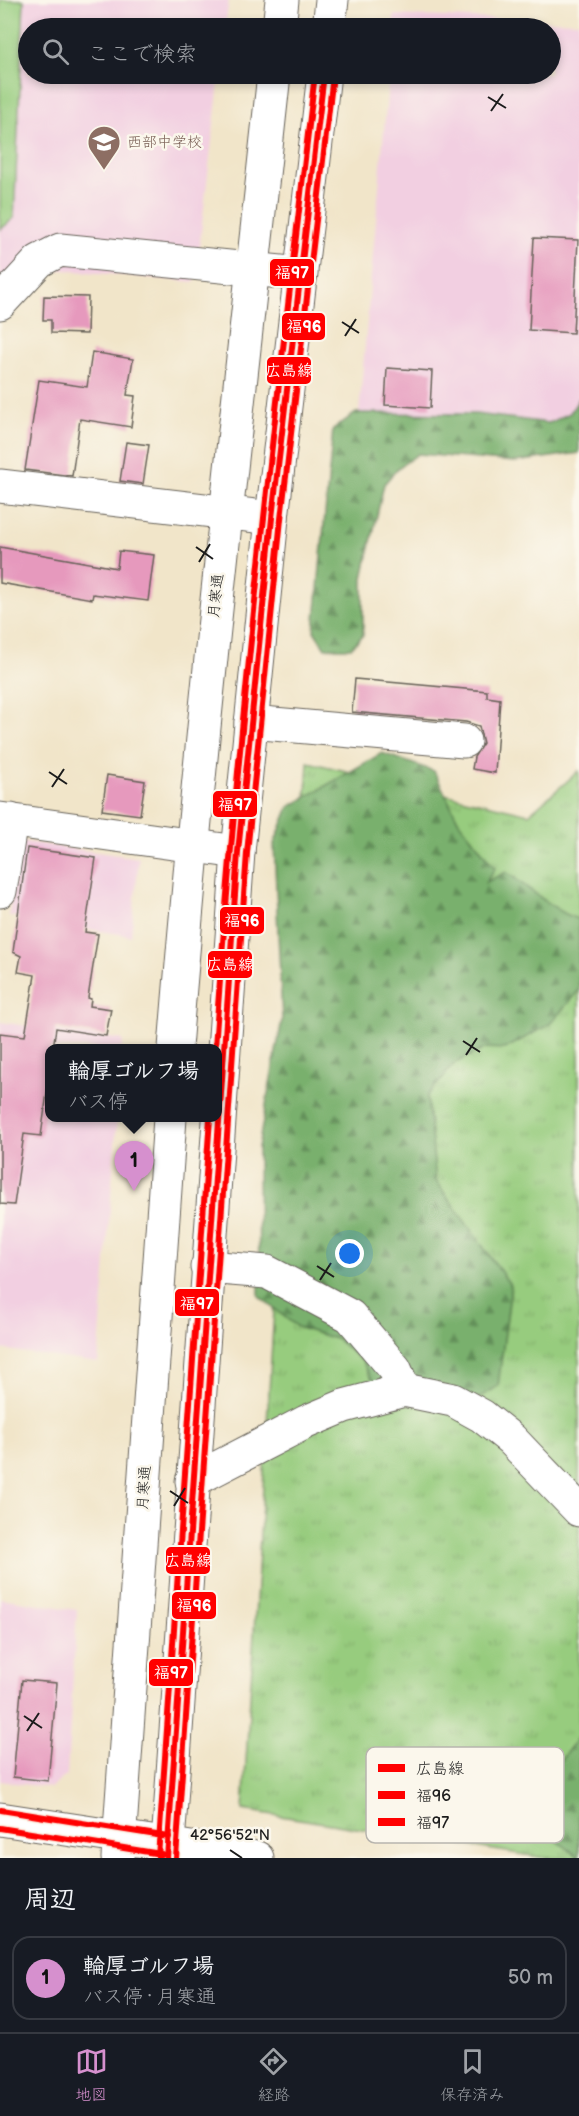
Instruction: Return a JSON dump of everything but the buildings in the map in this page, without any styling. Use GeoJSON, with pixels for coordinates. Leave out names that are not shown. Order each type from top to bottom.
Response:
{"type":"FeatureCollection","features":[{"type":"Feature","properties":{"kind":"main road"},"geometry":{"type":"LineString","coordinates":[[280,18],[282,0]]}},
{"type":"Feature","properties":{"kind":"main road"},"geometry":{"type":"LineString","coordinates":[[330,18],[332,0]]}},
{"type":"Feature","properties":{"kind":"main road","name":"月寒通"},"geometry":{"type":"LineString","coordinates":[[175,1044],[191,846],[273,84]]}},
{"type":"Feature","properties":{"kind":"main road"},"geometry":{"type":"LineString","coordinates":[[222,1066],[238,852],[251,722],[272,518],[323,84]]}},
{"type":"Feature","properties":{"kind":"main road"},"geometry":{"type":"LineString","coordinates":[[0,303],[39,261],[60,250],[301,274]]}},
{"type":"Feature","properties":{"kind":"main road"},"geometry":{"type":"LineString","coordinates":[[0,486],[272,518]]}},
{"type":"Feature","properties":{"kind":"main road"},"geometry":{"type":"LineString","coordinates":[[251,722],[464,741]]}},
{"type":"Feature","properties":{"kind":"main road"},"geometry":{"type":"LineString","coordinates":[[0,891],[5,819],[238,852]]}},
{"type":"Feature","properties":{"kind":"main road","name":"月寒通"},"geometry":{"type":"LineString","coordinates":[[119,1848],[170,1122]]}},
{"type":"Feature","properties":{"kind":"main road"},"geometry":{"type":"LineString","coordinates":[[167,1852],[218,1122]]}},
{"type":"Feature","properties":{"kind":"main road"},"geometry":{"type":"LineString","coordinates":[[207,1267],[267,1272],[350,1316],[395,1369],[404,1390]]}},
{"type":"Feature","properties":{"kind":"main road"},"geometry":{"type":"LineString","coordinates":[[192,1482],[306,1422],[344,1406],[404,1390],[453,1400],[482,1416],[511,1439],[579,1510]]}},
{"type":"Feature","properties":{"kind":"main road"},"geometry":{"type":"LineString","coordinates":[[0,1819],[119,1848],[257,1858]]}},
{"type":"Feature","properties":{"kind":"shaded area","name":"西部中学校"},"geometry":{"type":"Polygon","coordinates":[[[0,0],[229,0],[226,18],[18,18],[18,84],[219,84],[195,282],[54,269],[0,318],[0,0]]]}},
{"type":"Feature","properties":{"kind":"shaded area"},"geometry":{"type":"Polygon","coordinates":[[[394,15],[473,18],[394,18],[394,15]]]}},
{"type":"Feature","properties":{"kind":"shaded area"},"geometry":{"type":"Polygon","coordinates":[[[561,21],[579,22],[579,436],[358,424],[388,84],[561,84],[561,21]]]}},
{"type":"Feature","properties":{"kind":"shaded area"},"geometry":{"type":"Polygon","coordinates":[[[19,841],[139,858],[131,936],[9,916],[19,841]]]}},
{"type":"Feature","properties":{"kind":"shaded area"},"geometry":{"type":"Polygon","coordinates":[[[0,1022],[123,1040],[122,1044],[45,1044],[45,1122],[117,1122],[98,1363],[0,1349],[0,1022]]]}},
{"type":"Feature","properties":{"kind":"shaded area"},"geometry":{"type":"Polygon","coordinates":[[[0,1598],[77,1610],[67,1775],[51,1788],[0,1781],[0,1598]]]}},
{"type":"Feature","properties":{"kind":"green space"},"geometry":{"type":"Polygon","coordinates":[[[0,0],[24,0],[23,18],[18,18],[18,84],[20,84],[14,218],[0,230],[0,0]]]}},
{"type":"Feature","properties":{"kind":"green space"},"geometry":{"type":"Polygon","coordinates":[[[579,399],[579,453],[515,462],[418,454],[398,468],[384,484],[363,578],[363,635],[351,648],[325,648],[314,631],[333,429],[356,413],[476,414],[549,423],[570,413],[579,399]]]}},
{"type":"Feature","properties":{"kind":"green space"},"geometry":{"type":"Polygon","coordinates":[[[382,753],[434,771],[458,820],[495,868],[486,882],[506,872],[553,906],[579,919],[579,990],[550,1024],[505,1049],[486,1048],[455,1063],[427,1096],[436,1181],[511,1286],[498,1386],[467,1406],[377,1388],[362,1361],[336,1339],[297,1327],[259,1296],[258,1147],[282,1020],[274,844],[289,807],[382,753]]]}},
{"type":"Feature","properties":{"kind":"green space"},"geometry":{"type":"Polygon","coordinates":[[[308,762],[529,814],[579,771],[579,1858],[545,1858],[451,1843],[564,1843],[564,1747],[366,1747],[366,1830],[243,1810],[308,762]]]}},
{"type":"Feature","properties":{"kind":"green space"},"geometry":{"type":"Polygon","coordinates":[[[579,1736],[579,1857],[560,1843],[564,1843],[564,1756],[579,1736]]]}},
{"type":"Feature","properties":{"kind":"transit line","name":"福97"},"geometry":{"type":"LineString","coordinates":[[215,1044],[247,682],[314,84]]}},
{"type":"Feature","properties":{"kind":"transit line","name":"広島線"},"geometry":{"type":"LineString","coordinates":[[222,1079],[238,852],[272,518],[323,84]]}},
{"type":"Feature","properties":{"kind":"transit line","name":"福96"},"geometry":{"type":"LineString","coordinates":[[176,1858],[247,853],[281,519],[332,84]]}},
{"type":"Feature","properties":{"kind":"transit line","name":"福97"},"geometry":{"type":"LineString","coordinates":[[158,1857],[210,1122]]}},
{"type":"Feature","properties":{"kind":"transit line","name":"広島線"},"geometry":{"type":"LineString","coordinates":[[167,1858],[219,1122]]}},
{"type":"Feature","properties":{"kind":"transit line","name":"福97"},"geometry":{"type":"LineString","coordinates":[[1,1810],[169,1837]]}},
{"type":"Feature","properties":{"kind":"transit line","name":"福96"},"geometry":{"type":"LineString","coordinates":[[0,1828],[167,1855]]}},
{"type":"Feature","properties":{"kind":"place","name":"西部中学校"},"geometry":{"type":"Point","coordinates":[104,171]}},
{"type":"Feature","properties":{"kind":"place","name":"輪厚ゴルフ場"},"geometry":{"type":"Point","coordinates":[134,1191]}}]}
